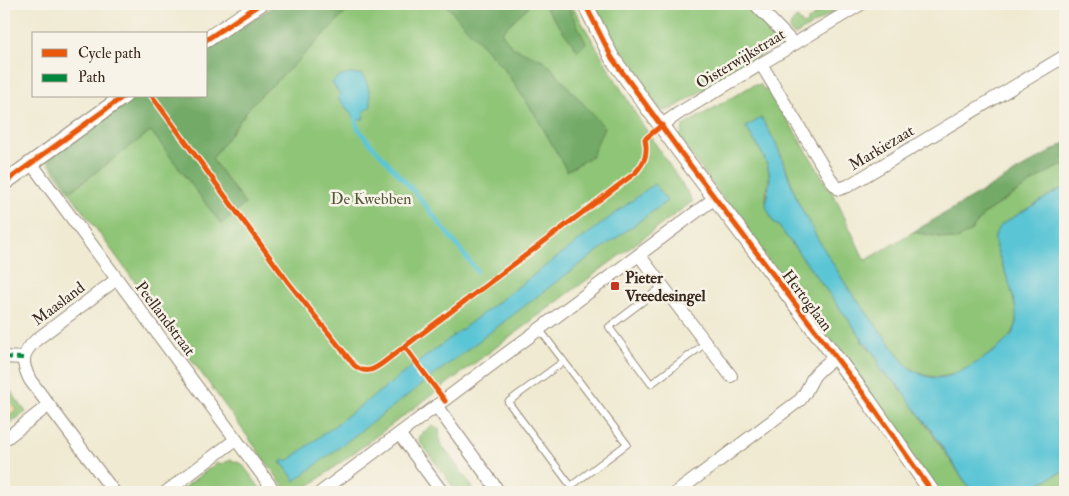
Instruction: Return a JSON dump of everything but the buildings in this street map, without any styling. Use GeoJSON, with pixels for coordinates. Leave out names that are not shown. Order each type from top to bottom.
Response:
{"type":"FeatureCollection","features":[{"type":"Feature","properties":{"kind":"street"},"geometry":{"type":"LineString","coordinates":[[208,39],[260,4]]}},
{"type":"Feature","properties":{"kind":"street","name":"Hertoglaan"},"geometry":{"type":"LineString","coordinates":[[585,4],[612,58],[835,357],[932,492]]}},
{"type":"Feature","properties":{"kind":"street"},"geometry":{"type":"LineString","coordinates":[[755,4],[794,44]]}},
{"type":"Feature","properties":{"kind":"street","name":"Oisterwijkstraat"},"geometry":{"type":"LineString","coordinates":[[662,125],[859,4]]}},
{"type":"Feature","properties":{"kind":"street","name":"Markiezaat"},"geometry":{"type":"LineString","coordinates":[[761,64],[833,183],[839,189],[848,186],[1065,56]]}},
{"type":"Feature","properties":{"kind":"street"},"geometry":{"type":"LineString","coordinates":[[4,183],[121,98]]}},
{"type":"Feature","properties":{"kind":"street","name":"Peellandstraat"},"geometry":{"type":"LineString","coordinates":[[31,163],[275,492]]}},
{"type":"Feature","properties":{"kind":"street"},"geometry":{"type":"LineString","coordinates":[[321,492],[716,198]]}},
{"type":"Feature","properties":{"kind":"street"},"geometry":{"type":"LineString","coordinates":[[639,255],[731,376]]}},
{"type":"Feature","properties":{"kind":"street","name":"Maasland"},"geometry":{"type":"LineString","coordinates":[[23,358],[28,347],[36,340],[117,279]]}},
{"type":"Feature","properties":{"kind":"street"},"geometry":{"type":"LineString","coordinates":[[4,357],[23,358],[24,369],[30,380],[114,492]]}},
{"type":"Feature","properties":{"kind":"street"},"geometry":{"type":"LineString","coordinates":[[677,492],[800,400],[806,394],[813,377],[835,357]]}},
{"type":"Feature","properties":{"kind":"street"},"geometry":{"type":"LineString","coordinates":[[4,440],[49,405]]}},
{"type":"Feature","properties":{"kind":"street"},"geometry":{"type":"LineString","coordinates":[[437,407],[498,491]]}},
{"type":"Feature","properties":{"kind":"street"},"geometry":{"type":"LineString","coordinates":[[400,434],[442,492]]}},
{"type":"Feature","properties":{"kind":"street"},"geometry":{"type":"LineString","coordinates":[[166,492],[235,440]]}},
{"type":"Feature","properties":{"kind":"lane"},"geometry":{"type":"LineString","coordinates":[[664,286],[609,327],[651,384],[706,343]]}},
{"type":"Feature","properties":{"kind":"lane"},"geometry":{"type":"LineString","coordinates":[[540,330],[564,361],[627,444],[571,486],[508,402],[564,361]]}},
{"type":"Feature","properties":{"kind":"green space","name":"De Kwebben"},"geometry":{"type":"Polygon","coordinates":[[[276,4],[571,4],[635,113],[693,201],[301,492],[288,492],[43,156],[132,98],[208,98],[208,49],[276,4]]]}},
{"type":"Feature","properties":{"kind":"green space"},"geometry":{"type":"Polygon","coordinates":[[[279,4],[356,4],[252,104],[212,159],[245,204],[221,224],[151,131],[71,191],[49,159],[135,98],[208,98],[208,50],[279,4]]]}},
{"type":"Feature","properties":{"kind":"green space"},"geometry":{"type":"Polygon","coordinates":[[[445,4],[531,4],[501,32],[512,47],[545,61],[604,127],[592,156],[567,171],[536,116],[504,69],[445,4]]]}},
{"type":"Feature","properties":{"kind":"green space"},"geometry":{"type":"Polygon","coordinates":[[[543,4],[567,4],[586,43],[578,51],[543,4]]]}},
{"type":"Feature","properties":{"kind":"green space"},"geometry":{"type":"Polygon","coordinates":[[[594,4],[748,4],[778,35],[780,42],[672,109],[663,111],[657,107],[620,57],[594,4]]]}},
{"type":"Feature","properties":{"kind":"green space"},"geometry":{"type":"Polygon","coordinates":[[[827,4],[847,4],[795,35],[791,33],[790,26],[792,22],[797,18],[804,25],[827,4]]]}},
{"type":"Feature","properties":{"kind":"green space"},"geometry":{"type":"Polygon","coordinates":[[[753,85],[761,85],[764,90],[768,88],[837,201],[865,261],[913,232],[956,240],[986,212],[1053,169],[1065,165],[1065,186],[1004,223],[996,248],[1011,288],[1017,315],[1015,328],[1008,341],[971,366],[945,376],[932,377],[919,373],[905,364],[848,288],[807,222],[783,159],[761,118],[746,127],[763,154],[769,172],[766,202],[775,224],[778,225],[862,338],[861,340],[878,359],[879,367],[907,397],[972,492],[938,492],[678,137],[682,133],[683,126],[753,85]]]}},
{"type":"Feature","properties":{"kind":"green space"},"geometry":{"type":"Polygon","coordinates":[[[1065,143],[1065,165],[1053,169],[986,212],[970,232],[956,240],[913,232],[1065,143]]]}},
{"type":"Feature","properties":{"kind":"green space"},"geometry":{"type":"Polygon","coordinates":[[[4,382],[26,412],[4,428],[4,382]]]}},
{"type":"Feature","properties":{"kind":"green space"},"geometry":{"type":"Polygon","coordinates":[[[433,426],[439,429],[440,443],[476,492],[457,492],[419,441],[420,435],[433,426]]]}},
{"type":"Feature","properties":{"kind":"green space"},"geometry":{"type":"Polygon","coordinates":[[[231,460],[242,464],[263,492],[178,492],[217,463],[219,465],[231,460]]]}},
{"type":"Feature","properties":{"kind":"green space"},"geometry":{"type":"Polygon","coordinates":[[[1065,470],[1065,492],[1024,492],[1065,470]]]}},
{"type":"Feature","properties":{"kind":"sand"},"geometry":{"type":"Polygon","coordinates":[[[4,392],[16,410],[4,419],[4,392]]]}},
{"type":"Feature","properties":{"kind":"water"},"geometry":{"type":"Polygon","coordinates":[[[361,74],[369,89],[371,106],[364,111],[363,119],[355,120],[338,98],[340,94],[332,83],[338,77],[361,74]]]}},
{"type":"Feature","properties":{"kind":"water"},"geometry":{"type":"Polygon","coordinates":[[[761,118],[776,143],[798,202],[816,236],[848,288],[905,364],[928,377],[938,378],[952,375],[973,365],[995,350],[1012,335],[1016,320],[1015,303],[996,248],[996,234],[1004,223],[1065,186],[1065,470],[1024,492],[972,492],[931,430],[894,381],[883,373],[879,367],[878,359],[865,342],[862,342],[862,338],[778,225],[775,224],[766,207],[770,180],[768,166],[746,127],[761,118]]]}},
{"type":"Feature","properties":{"kind":"water"},"geometry":{"type":"Polygon","coordinates":[[[654,184],[667,201],[560,279],[295,481],[283,464],[281,464],[281,461],[289,460],[654,184]]]}},
{"type":"Feature","properties":{"kind":"waterway"},"geometry":{"type":"LineString","coordinates":[[356,116],[357,126],[363,135],[419,197],[477,271]]}},
{"type":"Feature","properties":{"kind":"marked path"},"geometry":{"type":"LineString","coordinates":[[4,357],[23,358]]}},
{"type":"Feature","properties":{"kind":"cycle path"},"geometry":{"type":"LineString","coordinates":[[208,39],[260,4]]}},
{"type":"Feature","properties":{"kind":"cycle path"},"geometry":{"type":"LineString","coordinates":[[585,4],[612,58],[681,153],[868,400],[932,492]]}},
{"type":"Feature","properties":{"kind":"cycle path"},"geometry":{"type":"LineString","coordinates":[[4,183],[121,98]]}},
{"type":"Feature","properties":{"kind":"cycle path"},"geometry":{"type":"LineString","coordinates":[[153,98],[288,282],[354,365],[364,370],[374,369],[383,363],[635,173],[645,158],[645,139],[662,125]]}},
{"type":"Feature","properties":{"kind":"cycle path"},"geometry":{"type":"LineString","coordinates":[[405,347],[445,401]]}},
{"type":"Feature","properties":{"kind":"place","name":"Pieter Vreedesingel"},"geometry":{"type":"Point","coordinates":[615,286]}}]}
